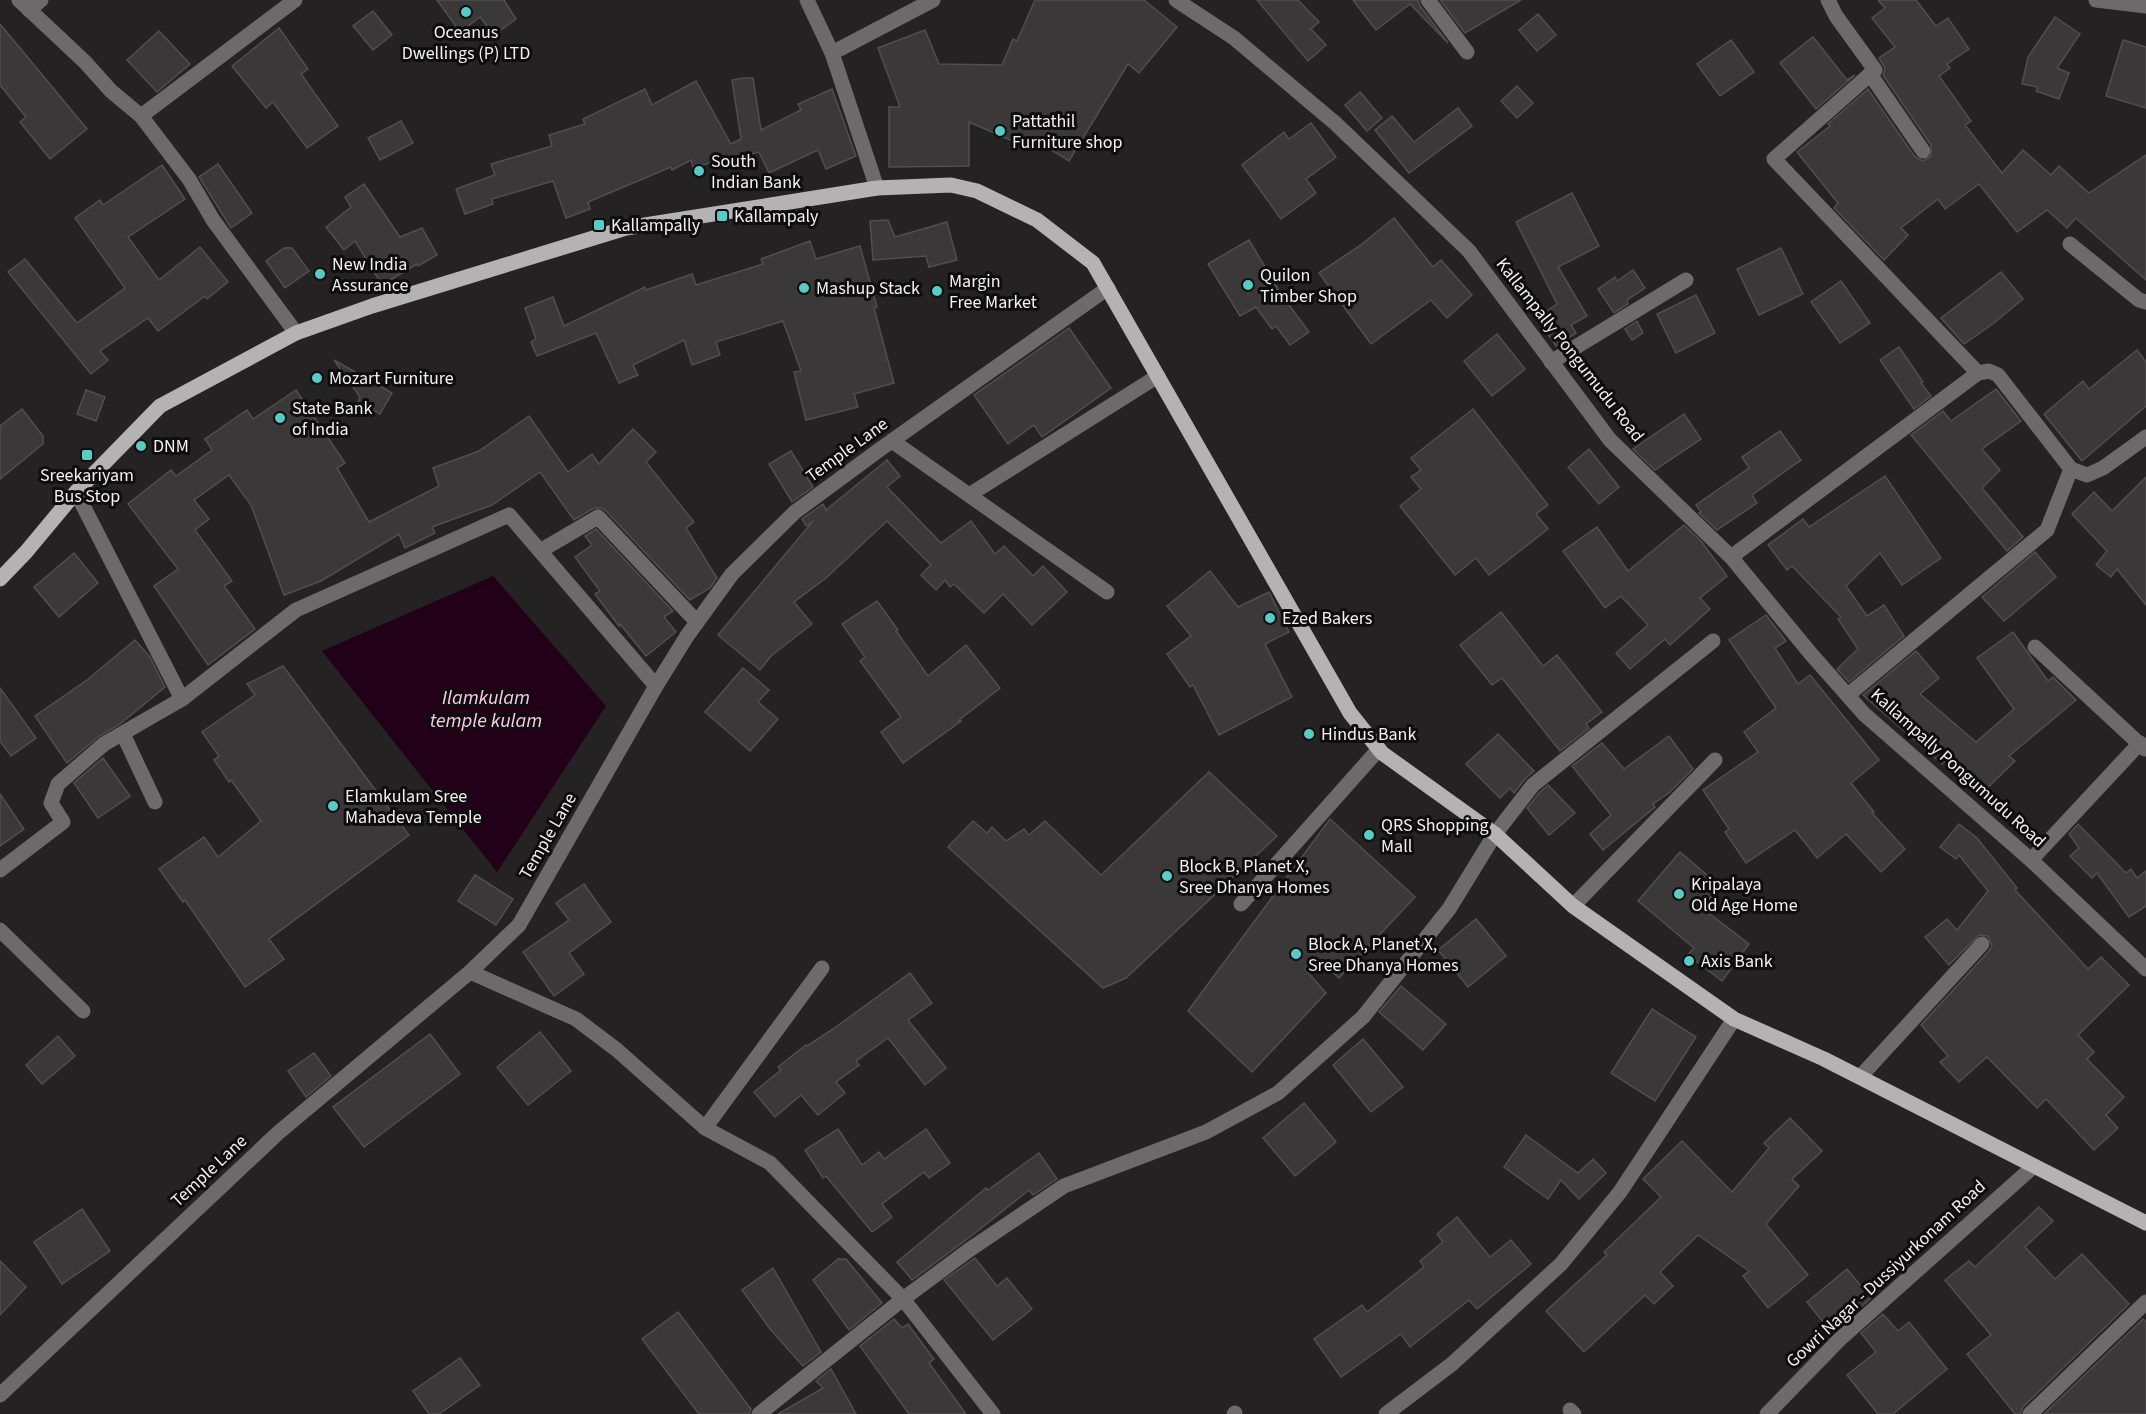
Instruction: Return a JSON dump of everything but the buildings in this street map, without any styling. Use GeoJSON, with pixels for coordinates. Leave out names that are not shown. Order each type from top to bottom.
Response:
{"type":"FeatureCollection","features":[{"type":"Feature","properties":{"kind":"main road"},"geometry":{"type":"LineString","coordinates":[[0,579],[26,552],[76,492],[160,406],[296,333],[372,306],[626,228],[877,188],[951,184],[977,191],[1037,220],[1093,263],[1350,713],[1379,749],[1495,834],[1573,906],[1734,1019],[1824,1059],[2146,1223]]}},
{"type":"Feature","properties":{"kind":"street"},"geometry":{"type":"LineString","coordinates":[[24,5],[41,0]]}},
{"type":"Feature","properties":{"kind":"street"},"geometry":{"type":"LineString","coordinates":[[141,116],[295,0]]}},
{"type":"Feature","properties":{"kind":"street"},"geometry":{"type":"LineString","coordinates":[[807,0],[832,54],[877,188]]}},
{"type":"Feature","properties":{"kind":"street"},"geometry":{"type":"LineString","coordinates":[[832,54],[933,0]]}},
{"type":"Feature","properties":{"kind":"street","name":"Kallampally Pongumudu Road"},"geometry":{"type":"LineString","coordinates":[[1176,0],[1234,39],[1335,123],[1461,243],[1610,440],[1731,557],[1864,714],[2031,860],[2146,969]]}},
{"type":"Feature","properties":{"kind":"street"},"geometry":{"type":"LineString","coordinates":[[1428,0],[1467,52]]}},
{"type":"Feature","properties":{"kind":"street"},"geometry":{"type":"LineString","coordinates":[[1828,0],[1836,16],[1875,70],[1774,159],[1978,373]]}},
{"type":"Feature","properties":{"kind":"street"},"geometry":{"type":"LineString","coordinates":[[2096,0],[2146,6]]}},
{"type":"Feature","properties":{"kind":"street"},"geometry":{"type":"LineString","coordinates":[[24,5],[85,62],[111,92],[141,116],[189,179],[213,220],[296,333]]}},
{"type":"Feature","properties":{"kind":"street"},"geometry":{"type":"LineString","coordinates":[[1870,74],[1923,151]]}},
{"type":"Feature","properties":{"kind":"street"},"geometry":{"type":"LineString","coordinates":[[2070,244],[2139,300],[2146,302]]}},
{"type":"Feature","properties":{"kind":"street"},"geometry":{"type":"LineString","coordinates":[[1551,362],[1686,280]]}},
{"type":"Feature","properties":{"kind":"street","name":"Temple Lane"},"geometry":{"type":"LineString","coordinates":[[0,1395],[278,1133],[470,972],[519,925],[656,686],[697,622],[732,574],[795,512],[1108,288]]}},
{"type":"Feature","properties":{"kind":"street"},"geometry":{"type":"LineString","coordinates":[[1731,557],[1978,373],[1989,371],[1998,375],[2071,469],[2087,475],[2103,468],[2146,437]]}},
{"type":"Feature","properties":{"kind":"street"},"geometry":{"type":"LineString","coordinates":[[969,495],[1158,376]]}},
{"type":"Feature","properties":{"kind":"street"},"geometry":{"type":"LineString","coordinates":[[892,441],[1107,592]]}},
{"type":"Feature","properties":{"kind":"street"},"geometry":{"type":"LineString","coordinates":[[1848,696],[2047,530],[2071,469]]}},
{"type":"Feature","properties":{"kind":"street"},"geometry":{"type":"LineString","coordinates":[[76,492],[182,699]]}},
{"type":"Feature","properties":{"kind":"street"},"geometry":{"type":"LineString","coordinates":[[0,870],[63,822],[51,803],[58,784],[105,744],[182,699],[296,610],[509,515],[656,686]]}},
{"type":"Feature","properties":{"kind":"street"},"geometry":{"type":"LineString","coordinates":[[540,551],[598,517],[697,622]]}},
{"type":"Feature","properties":{"kind":"street"},"geometry":{"type":"LineString","coordinates":[[759,1414],[903,1299],[969,1250],[1064,1186],[1206,1132],[1278,1093],[1363,1017],[1449,909],[1495,834],[1533,785],[1713,641]]}},
{"type":"Feature","properties":{"kind":"street"},"geometry":{"type":"LineString","coordinates":[[2031,860],[2143,746],[2035,648]]}},
{"type":"Feature","properties":{"kind":"street"},"geometry":{"type":"LineString","coordinates":[[123,734],[155,802]]}},
{"type":"Feature","properties":{"kind":"street"},"geometry":{"type":"LineString","coordinates":[[1241,904],[1379,749]]}},
{"type":"Feature","properties":{"kind":"street"},"geometry":{"type":"LineString","coordinates":[[1573,906],[1715,760]]}},
{"type":"Feature","properties":{"kind":"street"},"geometry":{"type":"LineString","coordinates":[[0,930],[83,1011]]}},
{"type":"Feature","properties":{"kind":"street"},"geometry":{"type":"LineString","coordinates":[[1860,1077],[1982,944]]}},
{"type":"Feature","properties":{"kind":"street"},"geometry":{"type":"LineString","coordinates":[[705,1128],[822,968]]}},
{"type":"Feature","properties":{"kind":"street"},"geometry":{"type":"LineString","coordinates":[[470,972],[576,1019],[617,1050],[705,1128],[770,1163],[903,1299],[993,1414]]}},
{"type":"Feature","properties":{"kind":"street"},"geometry":{"type":"LineString","coordinates":[[1386,1414],[1452,1364],[1561,1264],[1620,1192],[1734,1019]]}},
{"type":"Feature","properties":{"kind":"street","name":"Gowri Nagar - Dussiyurkonam Road"},"geometry":{"type":"LineString","coordinates":[[1767,1414],[1839,1340],[2034,1166]]}},
{"type":"Feature","properties":{"kind":"street"},"geometry":{"type":"LineString","coordinates":[[2030,1414],[2146,1302]]}},
{"type":"Feature","properties":{"kind":"water","name":"Ilamkulam temple kulam"},"geometry":{"type":"Polygon","coordinates":[[[493,576],[606,706],[497,872],[322,651],[493,576]]]}},
{"type":"Feature","properties":{"kind":"place","name":"Oceanus Dwellings (P) LTD"},"geometry":{"type":"Point","coordinates":[466,12]}},
{"type":"Feature","properties":{"kind":"place","name":"Pattathil Furniture shop"},"geometry":{"type":"Point","coordinates":[1000,131]}},
{"type":"Feature","properties":{"kind":"place","name":"South Indian Bank"},"geometry":{"type":"Point","coordinates":[699,171]}},
{"type":"Feature","properties":{"kind":"place","name":"Kallampaly"},"geometry":{"type":"Point","coordinates":[722,216]}},
{"type":"Feature","properties":{"kind":"place","name":"Kallampally"},"geometry":{"type":"Point","coordinates":[599,225]}},
{"type":"Feature","properties":{"kind":"place","name":"New India Assurance"},"geometry":{"type":"Point","coordinates":[320,274]}},
{"type":"Feature","properties":{"kind":"place","name":"Quilon Timber Shop"},"geometry":{"type":"Point","coordinates":[1248,285]}},
{"type":"Feature","properties":{"kind":"place","name":"Mashup Stack"},"geometry":{"type":"Point","coordinates":[804,288]}},
{"type":"Feature","properties":{"kind":"place","name":"Margin Free Market"},"geometry":{"type":"Point","coordinates":[937,291]}},
{"type":"Feature","properties":{"kind":"place","name":"Mozart Furniture"},"geometry":{"type":"Point","coordinates":[317,378]}},
{"type":"Feature","properties":{"kind":"place","name":"State Bank of India"},"geometry":{"type":"Point","coordinates":[280,418]}},
{"type":"Feature","properties":{"kind":"place","name":"DNM"},"geometry":{"type":"Point","coordinates":[141,446]}},
{"type":"Feature","properties":{"kind":"place","name":"Sreekariyam Bus Stop"},"geometry":{"type":"Point","coordinates":[87,455]}},
{"type":"Feature","properties":{"kind":"place","name":"Ezed Bakers"},"geometry":{"type":"Point","coordinates":[1270,618]}},
{"type":"Feature","properties":{"kind":"place","name":"Hindus Bank"},"geometry":{"type":"Point","coordinates":[1309,734]}},
{"type":"Feature","properties":{"kind":"place","name":"Elamkulam Sree Mahadeva Temple"},"geometry":{"type":"Point","coordinates":[333,806]}},
{"type":"Feature","properties":{"kind":"place","name":"QRS Shopping Mall"},"geometry":{"type":"Point","coordinates":[1369,835]}},
{"type":"Feature","properties":{"kind":"place","name":"Block B, Planet X, Sree Dhanya Homes"},"geometry":{"type":"Point","coordinates":[1167,876]}},
{"type":"Feature","properties":{"kind":"place","name":"Kripalaya Old Age Home"},"geometry":{"type":"Point","coordinates":[1679,894]}},
{"type":"Feature","properties":{"kind":"place","name":"Block A, Planet X, Sree Dhanya Homes"},"geometry":{"type":"Point","coordinates":[1296,954]}},
{"type":"Feature","properties":{"kind":"place","name":"Axis Bank"},"geometry":{"type":"Point","coordinates":[1689,961]}}]}
